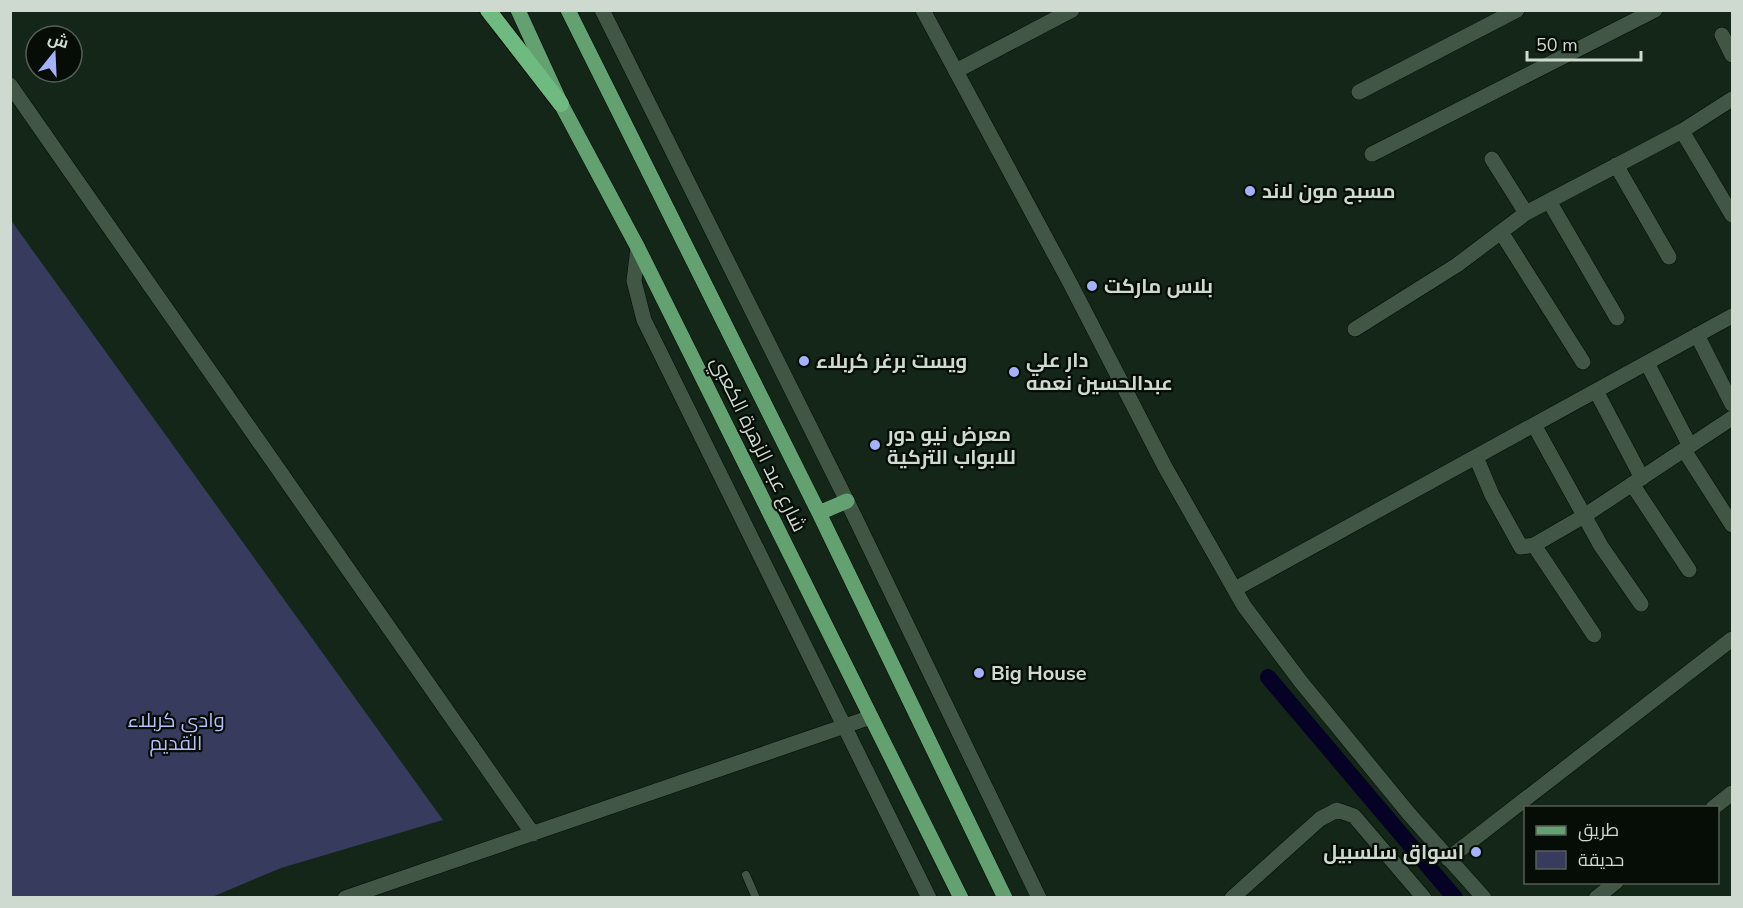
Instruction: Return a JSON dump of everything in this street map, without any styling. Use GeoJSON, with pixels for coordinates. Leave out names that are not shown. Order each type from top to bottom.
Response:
{"type":"FeatureCollection","features":[{"type":"Feature","properties":{"kind":"highway"},"geometry":{"type":"LineString","coordinates":[[488,10],[561,104]]}},
{"type":"Feature","properties":{"kind":"main road","name":"شارع عبد الزهرة الكعبي"},"geometry":{"type":"LineString","coordinates":[[518,10],[561,104],[638,248],[961,897]]}},
{"type":"Feature","properties":{"kind":"main road","name":"شارع عبد الزهرة الكعبي"},"geometry":{"type":"LineString","coordinates":[[568,10],[819,513],[1002,896]]}},
{"type":"Feature","properties":{"kind":"main road"},"geometry":{"type":"LineString","coordinates":[[819,513],[847,501]]}},
{"type":"Feature","properties":{"kind":"street"},"geometry":{"type":"LineString","coordinates":[[602,10],[847,501],[1039,897]]}},
{"type":"Feature","properties":{"kind":"street"},"geometry":{"type":"LineString","coordinates":[[923,10],[1070,283],[1165,467],[1235,590],[1301,682],[1448,859],[1484,897]]}},
{"type":"Feature","properties":{"kind":"street"},"geometry":{"type":"LineString","coordinates":[[956,71],[1072,10]]}},
{"type":"Feature","properties":{"kind":"street"},"geometry":{"type":"LineString","coordinates":[[1359,92],[1517,10]]}},
{"type":"Feature","properties":{"kind":"street"},"geometry":{"type":"LineString","coordinates":[[1372,154],[1655,10]]}},
{"type":"Feature","properties":{"kind":"street"},"geometry":{"type":"LineString","coordinates":[[1722,36],[1732,55]]}},
{"type":"Feature","properties":{"kind":"street"},"geometry":{"type":"LineString","coordinates":[[10,85],[533,834]]}},
{"type":"Feature","properties":{"kind":"street"},"geometry":{"type":"LineString","coordinates":[[1355,329],[1457,265],[1526,213],[1731,104]]}},
{"type":"Feature","properties":{"kind":"street"},"geometry":{"type":"LineString","coordinates":[[1682,131],[1732,215]]}},
{"type":"Feature","properties":{"kind":"street"},"geometry":{"type":"LineString","coordinates":[[1492,159],[1526,213]]}},
{"type":"Feature","properties":{"kind":"street"},"geometry":{"type":"LineString","coordinates":[[1616,165],[1669,257]]}},
{"type":"Feature","properties":{"kind":"street"},"geometry":{"type":"LineString","coordinates":[[1549,201],[1617,318]]}},
{"type":"Feature","properties":{"kind":"street"},"geometry":{"type":"LineString","coordinates":[[1502,232],[1583,362]]}},
{"type":"Feature","properties":{"kind":"street"},"geometry":{"type":"LineString","coordinates":[[638,248],[634,281],[644,320],[929,897]]}},
{"type":"Feature","properties":{"kind":"street"},"geometry":{"type":"LineString","coordinates":[[1235,590],[1732,316]]}},
{"type":"Feature","properties":{"kind":"street"},"geometry":{"type":"LineString","coordinates":[[1697,335],[1732,404]]}},
{"type":"Feature","properties":{"kind":"street"},"geometry":{"type":"LineString","coordinates":[[1647,363],[1687,448],[1732,525]]}},
{"type":"Feature","properties":{"kind":"street"},"geometry":{"type":"LineString","coordinates":[[1596,391],[1637,481],[1689,570]]}},
{"type":"Feature","properties":{"kind":"street"},"geometry":{"type":"LineString","coordinates":[[1476,457],[1492,495],[1521,547],[1534,545],[1584,516],[1732,418]]}},
{"type":"Feature","properties":{"kind":"street"},"geometry":{"type":"LineString","coordinates":[[1534,425],[1584,516],[1641,604]]}},
{"type":"Feature","properties":{"kind":"street"},"geometry":{"type":"LineString","coordinates":[[1534,545],[1594,635]]}},
{"type":"Feature","properties":{"kind":"street"},"geometry":{"type":"LineString","coordinates":[[1448,859],[1731,643]]}},
{"type":"Feature","properties":{"kind":"street"},"geometry":{"type":"LineString","coordinates":[[345,897],[871,717]]}},
{"type":"Feature","properties":{"kind":"street"},"geometry":{"type":"LineString","coordinates":[[1714,806],[1732,793]]}},
{"type":"Feature","properties":{"kind":"street"},"geometry":{"type":"LineString","coordinates":[[1232,897],[1320,819],[1337,810],[1354,816],[1424,897]]}},
{"type":"Feature","properties":{"kind":"street"},"geometry":{"type":"LineString","coordinates":[[1596,897],[1613,884]]}},
{"type":"Feature","properties":{"kind":"lane"},"geometry":{"type":"LineString","coordinates":[[746,875],[756,897]]}},
{"type":"Feature","properties":{"kind":"green space","name":"وادي كربلاء القديم"},"geometry":{"type":"Polygon","coordinates":[[[10,219],[443,820],[281,868],[212,897],[11,897],[10,219]]]}},
{"type":"Feature","properties":{"kind":"waterway"},"geometry":{"type":"LineString","coordinates":[[1268,677],[1455,898]]}},
{"type":"Feature","properties":{"kind":"place","name":"مسبح مون لاند"},"geometry":{"type":"Point","coordinates":[1250,191]}},
{"type":"Feature","properties":{"kind":"place","name":"بلاس ماركت"},"geometry":{"type":"Point","coordinates":[1092,286]}},
{"type":"Feature","properties":{"kind":"place","name":"ويست برغر كربلاء"},"geometry":{"type":"Point","coordinates":[804,361]}},
{"type":"Feature","properties":{"kind":"place","name":"دار علي عبدالحسين نعمه"},"geometry":{"type":"Point","coordinates":[1014,372]}},
{"type":"Feature","properties":{"kind":"place","name":"معرض نيو دور للابواب التركية"},"geometry":{"type":"Point","coordinates":[875,445]}},
{"type":"Feature","properties":{"kind":"place","name":"Big House"},"geometry":{"type":"Point","coordinates":[979,673]}},
{"type":"Feature","properties":{"kind":"place","name":"اسواق سلسبيل"},"geometry":{"type":"Point","coordinates":[1476,852]}}]}
